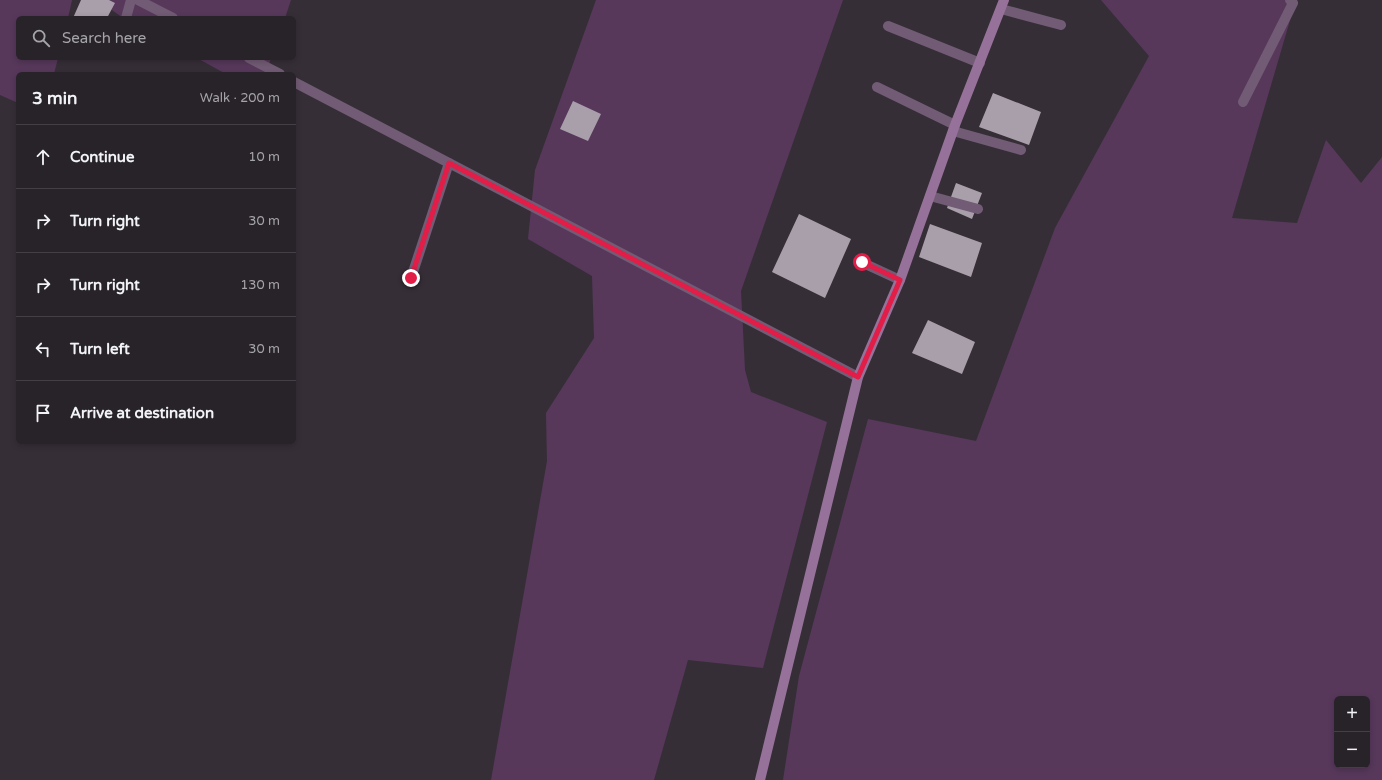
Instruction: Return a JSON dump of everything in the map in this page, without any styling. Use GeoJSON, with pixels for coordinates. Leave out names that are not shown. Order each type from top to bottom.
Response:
{"type":"FeatureCollection","features":[{"type":"Feature","properties":{"kind":"street"},"geometry":{"type":"LineString","coordinates":[[127,16],[132,0]]}},
{"type":"Feature","properties":{"kind":"street"},"geometry":{"type":"LineString","coordinates":[[138,0],[168,16]]}},
{"type":"Feature","properties":{"kind":"street"},"geometry":{"type":"LineString","coordinates":[[1243,102],[1293,3],[1290,0]]}},
{"type":"Feature","properties":{"kind":"street"},"geometry":{"type":"LineString","coordinates":[[760,780],[858,377],[900,280],[954,128],[1003,4],[1061,25]]}},
{"type":"Feature","properties":{"kind":"street"},"geometry":{"type":"LineString","coordinates":[[888,26],[980,63]]}},
{"type":"Feature","properties":{"kind":"street"},"geometry":{"type":"LineString","coordinates":[[253,60],[276,72]]}},
{"type":"Feature","properties":{"kind":"street"},"geometry":{"type":"LineString","coordinates":[[296,83],[858,377]]}},
{"type":"Feature","properties":{"kind":"street"},"geometry":{"type":"LineString","coordinates":[[877,87],[954,128],[1020,150]]}},
{"type":"Feature","properties":{"kind":"street"},"geometry":{"type":"LineString","coordinates":[[411,278],[449,163]]}},
{"type":"Feature","properties":{"kind":"street"},"geometry":{"type":"LineString","coordinates":[[930,196],[978,209]]}},
{"type":"Feature","properties":{"kind":"street"},"geometry":{"type":"LineString","coordinates":[[862,262],[900,280]]}},
{"type":"Feature","properties":{"kind":"shaded area"},"geometry":{"type":"Polygon","coordinates":[[[0,0],[72,0],[68,16],[16,16],[16,60],[58,60],[54,72],[16,72],[16,102],[0,95],[0,0]]]}},
{"type":"Feature","properties":{"kind":"shaded area"},"geometry":{"type":"Polygon","coordinates":[[[98,0],[291,0],[286,16],[120,16],[98,0]]]}},
{"type":"Feature","properties":{"kind":"shaded area"},"geometry":{"type":"Polygon","coordinates":[[[596,0],[843,0],[741,291],[745,370],[751,392],[827,422],[763,668],[688,660],[654,780],[491,780],[547,461],[546,413],[594,338],[592,276],[528,239],[535,170],[596,0]]]}},
{"type":"Feature","properties":{"kind":"shaded area"},"geometry":{"type":"Polygon","coordinates":[[[1101,0],[1296,0],[1232,218],[1297,223],[1326,140],[1361,183],[1382,157],[1382,780],[783,780],[799,676],[868,419],[976,441],[1055,228],[1149,56],[1101,0]]]}},
{"type":"Feature","properties":{"kind":"shaded area"},"geometry":{"type":"Polygon","coordinates":[[[201,60],[270,60],[267,72],[222,72],[201,60]]]}},
{"type":"Feature","properties":{"kind":"building"},"geometry":{"type":"Polygon","coordinates":[[[81,0],[109,0],[115,3],[108,16],[74,16],[81,0]]]}},
{"type":"Feature","properties":{"kind":"building"},"geometry":{"type":"Polygon","coordinates":[[[993,93],[1041,112],[1029,145],[979,127],[993,93]]]}},
{"type":"Feature","properties":{"kind":"building"},"geometry":{"type":"Polygon","coordinates":[[[573,101],[601,114],[588,141],[560,129],[573,101]]]}},
{"type":"Feature","properties":{"kind":"building"},"geometry":{"type":"Polygon","coordinates":[[[956,183],[982,193],[972,219],[947,208],[956,183]]]}},
{"type":"Feature","properties":{"kind":"building"},"geometry":{"type":"Polygon","coordinates":[[[799,214],[851,239],[825,298],[772,272],[799,214]]]}},
{"type":"Feature","properties":{"kind":"building"},"geometry":{"type":"Polygon","coordinates":[[[930,224],[982,243],[971,277],[919,257],[930,224]]]}},
{"type":"Feature","properties":{"kind":"building"},"geometry":{"type":"Polygon","coordinates":[[[928,320],[975,342],[962,374],[912,353],[928,320]]]}},
{"type":"Feature","properties":{"kind":"route"},"geometry":{"type":"LineString","coordinates":[[411,278],[449,163],[858,377],[900,280],[862,262]]}}]}
